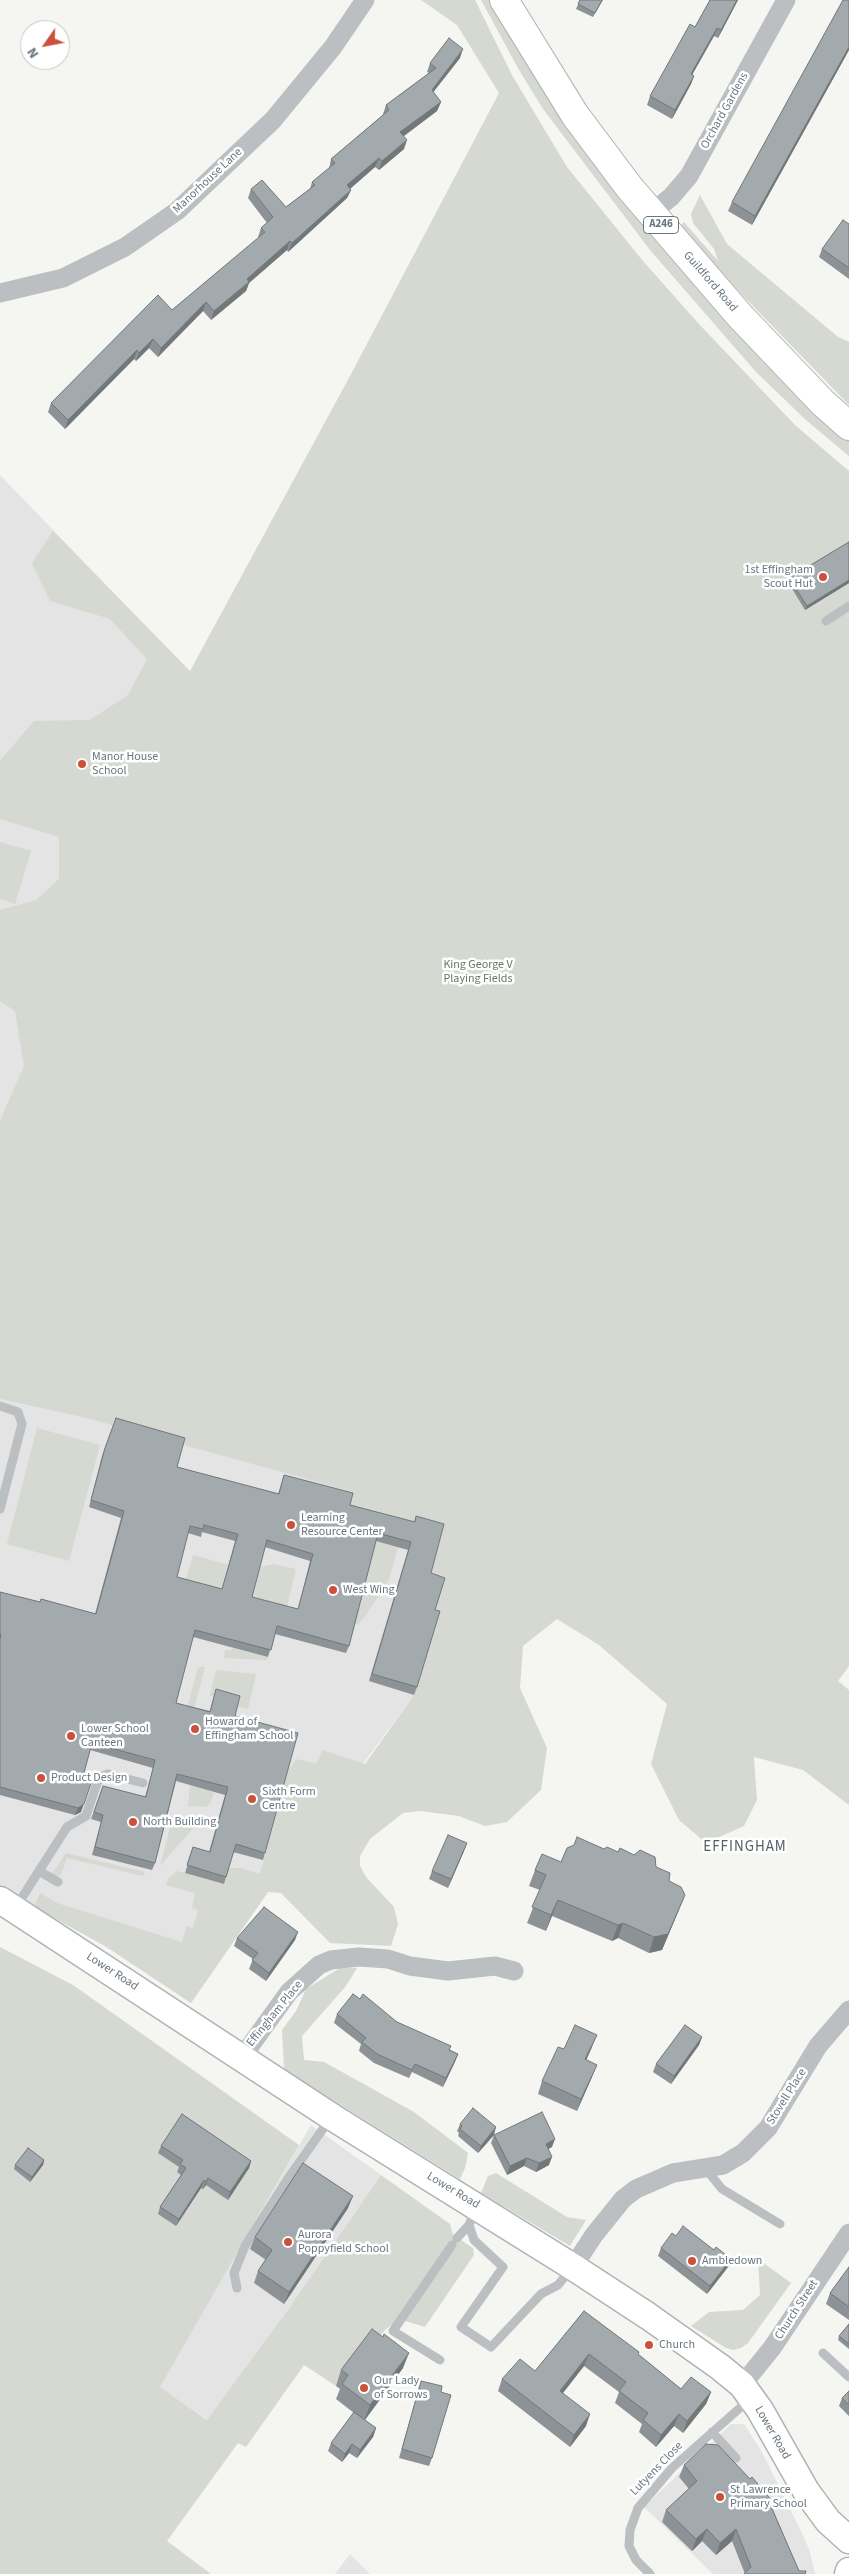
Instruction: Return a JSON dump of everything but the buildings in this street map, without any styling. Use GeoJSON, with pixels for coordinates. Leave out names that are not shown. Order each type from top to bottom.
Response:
{"type":"FeatureCollection","features":[{"type":"Feature","properties":{"kind":"main road","name":"Guildford Road"},"geometry":{"type":"LineString","coordinates":[[504,0],[576,115],[651,213],[740,316],[823,403],[849,426]]}},
{"type":"Feature","properties":{"kind":"street","name":"Manorhouse Lane"},"geometry":{"type":"LineString","coordinates":[[0,293],[63,278],[125,247],[177,211],[273,120],[333,47],[366,0]]}},
{"type":"Feature","properties":{"kind":"street","name":"Orchard Gardens"},"geometry":{"type":"LineString","coordinates":[[651,213],[671,197],[689,176],[786,0]]}},
{"type":"Feature","properties":{"kind":"street","name":"Lower Road"},"geometry":{"type":"LineString","coordinates":[[7,1904],[332,2117],[473,2215],[573,2267],[687,2343],[747,2391],[806,2491],[828,2521],[849,2540]]}},
{"type":"Feature","properties":{"kind":"street","name":"Effingham Place"},"geometry":{"type":"LineString","coordinates":[[242,2057],[289,1992],[314,1969],[332,1960],[344,1957],[369,1957],[445,1971],[495,1966],[514,1972]]}},
{"type":"Feature","properties":{"kind":"street","name":"Stovell Place"},"geometry":{"type":"LineString","coordinates":[[573,2267],[594,2234],[623,2199],[636,2189],[673,2174],[723,2165],[743,2153],[768,2128],[818,2046],[849,2010]]}},
{"type":"Feature","properties":{"kind":"street","name":"Church Street"},"geometry":{"type":"LineString","coordinates":[[747,2391],[772,2348],[849,2232]]}},
{"type":"Feature","properties":{"kind":"lane"},"geometry":{"type":"LineString","coordinates":[[826,621],[849,606]]}},
{"type":"Feature","properties":{"kind":"lane"},"geometry":{"type":"LineString","coordinates":[[0,1406],[18,1412],[22,1424],[0,1509]]}},
{"type":"Feature","properties":{"kind":"lane"},"geometry":{"type":"LineString","coordinates":[[7,1904],[39,1871],[67,1827],[86,1816],[97,1783],[103,1776],[108,1774],[143,1783]]}},
{"type":"Feature","properties":{"kind":"lane"},"geometry":{"type":"LineString","coordinates":[[39,1871],[58,1882]]}},
{"type":"Feature","properties":{"kind":"lane"},"geometry":{"type":"LineString","coordinates":[[237,2288],[234,2273],[245,2246],[289,2176],[332,2117]]}},
{"type":"Feature","properties":{"kind":"lane"},"geometry":{"type":"LineString","coordinates":[[705,2168],[722,2189],[780,2224]]}},
{"type":"Feature","properties":{"kind":"lane"},"geometry":{"type":"LineString","coordinates":[[440,2360],[393,2331],[473,2215]]}},
{"type":"Feature","properties":{"kind":"lane"},"geometry":{"type":"LineString","coordinates":[[473,2215],[474,2240],[504,2267],[461,2327],[491,2346],[541,2294],[558,2285],[573,2267]]}},
{"type":"Feature","properties":{"kind":"lane"},"geometry":{"type":"LineString","coordinates":[[823,2353],[849,2377]]}},
{"type":"Feature","properties":{"kind":"lane","name":"Lutyens Close"},"geometry":{"type":"LineString","coordinates":[[650,2574],[636,2560],[628,2546],[630,2530],[638,2508],[666,2475],[712,2432],[747,2391]]}},
{"type":"Feature","properties":{"kind":"lane"},"geometry":{"type":"LineString","coordinates":[[712,2432],[736,2458]]}},
{"type":"Feature","properties":{"kind":"shaded area","name":"Manor House School"},"geometry":{"type":"Polygon","coordinates":[[[0,475],[189,671],[58,991],[0,1120],[0,475]]]}},
{"type":"Feature","properties":{"kind":"shaded area","name":"Howard of Effingham School"},"geometry":{"type":"Polygon","coordinates":[[[0,1399],[86,1418],[408,1507],[414,1695],[268,1892],[191,2003],[105,1946],[0,1887],[0,1399]]]}},
{"type":"Feature","properties":{"kind":"shaded area","name":"Aurora Poppyfield School"},"geometry":{"type":"Polygon","coordinates":[[[311,2125],[381,2175],[287,2311],[208,2420],[159,2387],[311,2125]]]}},
{"type":"Feature","properties":{"kind":"shaded area","name":"St Lawrence Primary School"},"geometry":{"type":"Polygon","coordinates":[[[731,2424],[744,2424],[763,2454],[802,2533],[810,2552],[815,2574],[713,2574],[644,2507],[731,2424]]]}},
{"type":"Feature","properties":{"kind":"shaded area"},"geometry":{"type":"Polygon","coordinates":[[[350,2554],[370,2574],[335,2574],[350,2554]]]}},
{"type":"Feature","properties":{"kind":"green space","name":"King George V Playing Fields"},"geometry":{"type":"Polygon","coordinates":[[[421,0],[475,0],[512,75],[567,167],[643,261],[698,323],[795,425],[849,471],[849,1666],[838,1681],[849,1690],[849,1805],[803,1770],[754,1757],[757,1800],[744,1826],[706,1843],[679,1820],[651,1764],[667,1704],[599,1645],[557,1619],[523,1646],[520,1688],[547,1748],[541,1790],[507,1822],[485,1826],[459,1816],[419,1811],[403,1813],[370,1839],[360,1856],[360,1866],[366,1877],[394,1907],[398,1924],[391,1946],[330,1943],[281,1893],[268,1892],[191,2003],[105,1946],[34,1907],[40,1893],[57,1903],[182,1942],[187,1926],[193,1928],[198,1910],[192,1908],[195,1893],[166,1885],[168,1879],[177,1871],[223,1884],[228,1868],[241,1868],[260,1874],[288,1771],[297,1759],[316,1764],[323,1750],[365,1764],[414,1695],[437,1619],[409,1575],[420,1553],[404,1525],[389,1580],[364,1618],[357,1625],[354,1624],[348,1513],[353,1492],[86,1418],[0,1399],[0,1120],[24,1066],[15,1011],[0,1001],[0,910],[36,900],[59,879],[59,837],[0,819],[0,761],[34,721],[90,720],[128,695],[147,659],[110,619],[50,601],[32,563],[53,531],[190,671],[350,376],[499,93],[457,25],[421,0]]]}},
{"type":"Feature","properties":{"kind":"green space"},"geometry":{"type":"Polygon","coordinates":[[[481,0],[490,0],[849,438],[849,456],[807,421],[756,372],[650,250],[543,109],[519,70],[481,0]]]}},
{"type":"Feature","properties":{"kind":"green space"},"geometry":{"type":"Polygon","coordinates":[[[700,195],[727,244],[838,337],[849,342],[849,405],[686,237],[681,225],[684,222],[718,261],[714,249],[693,223],[691,214],[700,195]]]}},
{"type":"Feature","properties":{"kind":"green space"},"geometry":{"type":"Polygon","coordinates":[[[0,842],[31,851],[15,904],[0,899],[0,842]]]}},
{"type":"Feature","properties":{"kind":"green space"},"geometry":{"type":"Polygon","coordinates":[[[37,1428],[100,1445],[69,1561],[7,1544],[37,1428]]]}},
{"type":"Feature","properties":{"kind":"green space"},"geometry":{"type":"Polygon","coordinates":[[[193,1555],[233,1566],[227,1568],[224,1582],[226,1594],[181,1596],[193,1555]]]}},
{"type":"Feature","properties":{"kind":"green space"},"geometry":{"type":"Polygon","coordinates":[[[274,1564],[296,1569],[287,1607],[251,1598],[259,1567],[274,1564]]]}},
{"type":"Feature","properties":{"kind":"green space"},"geometry":{"type":"Polygon","coordinates":[[[233,1648],[268,1657],[266,1660],[224,1658],[225,1650],[233,1648]]]}},
{"type":"Feature","properties":{"kind":"green space"},"geometry":{"type":"Polygon","coordinates":[[[198,1667],[205,1667],[188,1733],[181,1731],[198,1667]]]}},
{"type":"Feature","properties":{"kind":"green space"},"geometry":{"type":"Polygon","coordinates":[[[216,1670],[256,1674],[248,1709],[237,1706],[237,1703],[210,1696],[216,1670]]]}},
{"type":"Feature","properties":{"kind":"green space"},"geometry":{"type":"Polygon","coordinates":[[[190,1785],[214,1792],[211,1802],[206,1807],[188,1806],[190,1785]]]}},
{"type":"Feature","properties":{"kind":"green space"},"geometry":{"type":"Polygon","coordinates":[[[173,1816],[203,1817],[160,1866],[173,1816]]]}},
{"type":"Feature","properties":{"kind":"green space"},"geometry":{"type":"Polygon","coordinates":[[[66,1853],[145,1872],[143,1876],[67,1858],[61,1874],[58,1876],[52,1874],[66,1853]]]}},
{"type":"Feature","properties":{"kind":"green space"},"geometry":{"type":"Polygon","coordinates":[[[0,1947],[73,1985],[299,2145],[160,2387],[207,2420],[287,2311],[381,2175],[450,2224],[453,2235],[473,2248],[474,2255],[425,2327],[399,2319],[385,2330],[336,2386],[304,2365],[246,2447],[238,2443],[167,2541],[211,2574],[0,2574],[0,1947]]]}},
{"type":"Feature","properties":{"kind":"green space"},"geometry":{"type":"Polygon","coordinates":[[[340,1968],[357,1968],[346,1986],[302,2036],[304,2060],[324,2062],[414,2112],[468,2153],[465,2168],[460,2179],[284,2070],[282,2030],[296,2011],[306,1989],[340,1968]]]}},
{"type":"Feature","properties":{"kind":"green space"},"geometry":{"type":"Polygon","coordinates":[[[496,2173],[567,2217],[586,2220],[570,2246],[481,2193],[488,2176],[496,2173]]]}},
{"type":"Feature","properties":{"kind":"green space"},"geometry":{"type":"Polygon","coordinates":[[[758,2259],[791,2283],[748,2343],[741,2348],[733,2350],[726,2348],[691,2326],[709,2312],[743,2310],[760,2295],[758,2259]]]}},
{"type":"Feature","properties":{"kind":"place","name":"1st Effingham Scout Hut"},"geometry":{"type":"Point","coordinates":[823,577]}},
{"type":"Feature","properties":{"kind":"place","name":"Manor House School"},"geometry":{"type":"Point","coordinates":[82,764]}},
{"type":"Feature","properties":{"kind":"place","name":"Learning Resource Center"},"geometry":{"type":"Point","coordinates":[291,1525]}},
{"type":"Feature","properties":{"kind":"place","name":"West Wing"},"geometry":{"type":"Point","coordinates":[333,1590]}},
{"type":"Feature","properties":{"kind":"place","name":"Howard of Effingham School"},"geometry":{"type":"Point","coordinates":[195,1729]}},
{"type":"Feature","properties":{"kind":"place","name":"Lower School Canteen"},"geometry":{"type":"Point","coordinates":[71,1736]}},
{"type":"Feature","properties":{"kind":"place","name":"Product Design"},"geometry":{"type":"Point","coordinates":[41,1778]}},
{"type":"Feature","properties":{"kind":"place","name":"Sixth Form Centre"},"geometry":{"type":"Point","coordinates":[252,1799]}},
{"type":"Feature","properties":{"kind":"place","name":"North Building"},"geometry":{"type":"Point","coordinates":[133,1822]}},
{"type":"Feature","properties":{"kind":"place","name":"Aurora Poppyfield School"},"geometry":{"type":"Point","coordinates":[288,2242]}},
{"type":"Feature","properties":{"kind":"place","name":"Ambledown"},"geometry":{"type":"Point","coordinates":[692,2261]}},
{"type":"Feature","properties":{"kind":"place","name":"Church"},"geometry":{"type":"Point","coordinates":[649,2345]}},
{"type":"Feature","properties":{"kind":"place","name":"Our Lady of Sorrows"},"geometry":{"type":"Point","coordinates":[364,2388]}},
{"type":"Feature","properties":{"kind":"place","name":"St Lawrence Primary School"},"geometry":{"type":"Point","coordinates":[720,2497]}},
{"type":"Feature","properties":{"kind":"district","name":"EFFINGHAM"},"geometry":{"type":"Point","coordinates":[745,1848]}}]}
